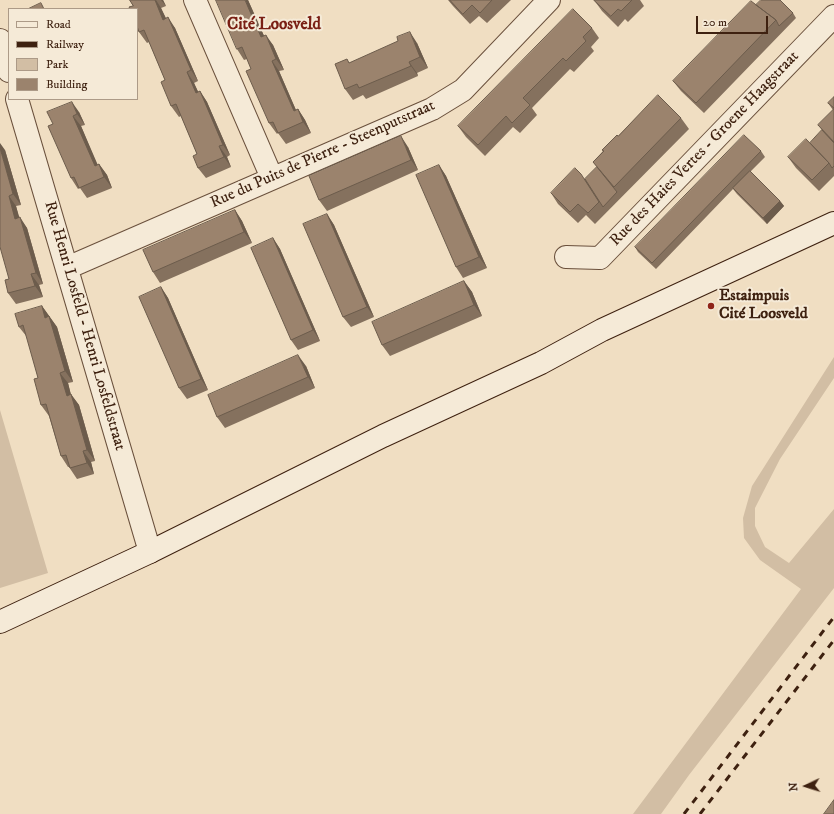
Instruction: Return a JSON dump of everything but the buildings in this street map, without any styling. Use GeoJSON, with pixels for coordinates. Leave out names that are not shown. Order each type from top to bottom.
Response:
{"type":"FeatureCollection","features":[{"type":"Feature","properties":{"kind":"street"},"geometry":{"type":"LineString","coordinates":[[195,0],[272,178]]}},
{"type":"Feature","properties":{"kind":"street","name":"Rue du Puits de Pierre - Steenputstraat"},"geometry":{"type":"LineString","coordinates":[[67,268],[432,109],[463,90],[550,0]]}},
{"type":"Feature","properties":{"kind":"street","name":"Rue des Haies Vertes - Groene Haagstraat"},"geometry":{"type":"LineString","coordinates":[[566,257],[600,258],[834,16]]}},
{"type":"Feature","properties":{"kind":"street"},"geometry":{"type":"LineString","coordinates":[[0,40],[8,68]]}},
{"type":"Feature","properties":{"kind":"street","name":"Rue Henri Losfeld - Henri Losfeldstraat"},"geometry":{"type":"LineString","coordinates":[[17,100],[150,552]]}},
{"type":"Feature","properties":{"kind":"street"},"geometry":{"type":"LineString","coordinates":[[0,622],[150,552],[383,436],[541,363],[602,330],[834,222]]}},
{"type":"Feature","properties":{"kind":"green space"},"geometry":{"type":"Polygon","coordinates":[[[834,357],[834,378],[780,459],[755,508],[755,526],[765,547],[789,563],[834,509],[834,588],[689,775],[661,814],[633,814],[801,589],[760,560],[744,538],[743,518],[752,486],[834,357]]]}},
{"type":"Feature","properties":{"kind":"green space"},"geometry":{"type":"Polygon","coordinates":[[[0,410],[48,573],[0,588],[0,410]]]}},
{"type":"Feature","properties":{"kind":"railway"},"geometry":{"type":"LineString","coordinates":[[684,814],[834,617]]}},
{"type":"Feature","properties":{"kind":"railway"},"geometry":{"type":"LineString","coordinates":[[700,814],[834,640]]}},
{"type":"Feature","properties":{"kind":"place","name":"Estaimpuis Cité Loosveld"},"geometry":{"type":"Point","coordinates":[711,306]}},
{"type":"Feature","properties":{"kind":"district","name":"Cité Loosveld"},"geometry":{"type":"Point","coordinates":[274,25]}}]}
